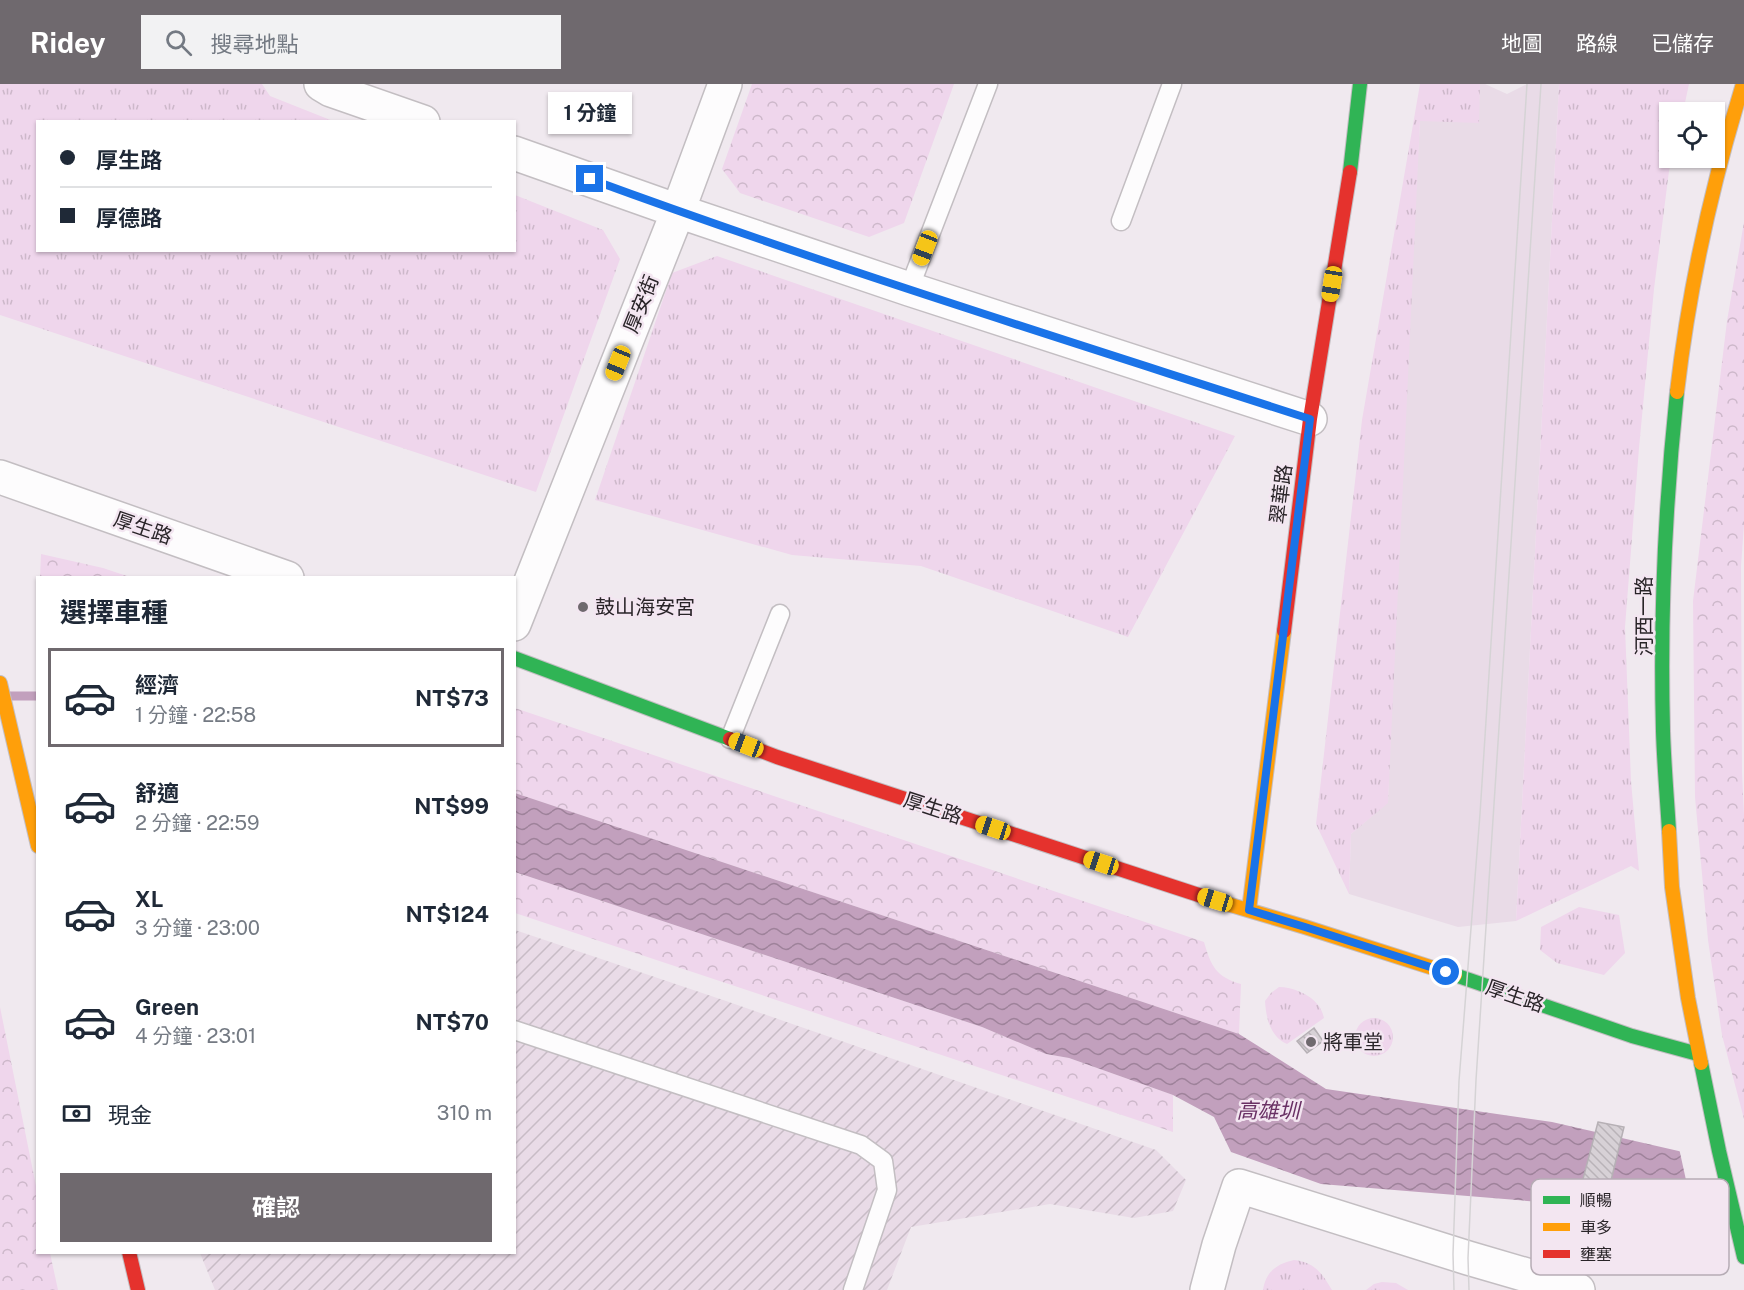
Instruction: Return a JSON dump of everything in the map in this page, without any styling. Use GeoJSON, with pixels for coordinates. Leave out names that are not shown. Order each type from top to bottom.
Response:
{"type":"FeatureCollection","features":[{"type":"Feature","properties":{"kind":"street"},"geometry":{"type":"LineString","coordinates":[[321,84],[331,90],[417,120]]}},
{"type":"Feature","properties":{"kind":"street","name":"厚安街"},"geometry":{"type":"LineString","coordinates":[[516,619],[678,211],[725,84]]}},
{"type":"Feature","properties":{"kind":"street","name":"翠華路"},"geometry":{"type":"LineString","coordinates":[[1249,910],[1310,419],[1349,177],[1360,84]]}},
{"type":"Feature","properties":{"kind":"street","name":"河西一路"},"geometry":{"type":"LineString","coordinates":[[1726,1179],[1698,1054],[1672,887],[1663,731],[1664,564],[1670,460],[1687,327],[1711,201],[1743,84]]}},
{"type":"Feature","properties":{"kind":"street"},"geometry":{"type":"LineString","coordinates":[[516,154],[909,289],[1310,419]]}},
{"type":"Feature","properties":{"kind":"street","name":"厚生路"},"geometry":{"type":"LineString","coordinates":[[0,477],[281,576]]}},
{"type":"Feature","properties":{"kind":"street","name":"厚生路"},"geometry":{"type":"LineString","coordinates":[[516,659],[777,757],[1482,984],[1632,1036],[1698,1054]]}},
{"type":"Feature","properties":{"kind":"street"},"geometry":{"type":"LineString","coordinates":[[0,683],[36,838]]}},
{"type":"Feature","properties":{"kind":"street"},"geometry":{"type":"LineString","coordinates":[[1207,1290],[1239,1186],[1574,1289]]}},
{"type":"Feature","properties":{"kind":"street","name":"河西一路"},"geometry":{"type":"LineString","coordinates":[[1729,1193],[1744,1255]]}},
{"type":"Feature","properties":{"kind":"street"},"geometry":{"type":"LineString","coordinates":[[129,1254],[138,1290]]}},
{"type":"Feature","properties":{"kind":"lane"},"geometry":{"type":"LineString","coordinates":[[909,289],[988,84]]}},
{"type":"Feature","properties":{"kind":"lane"},"geometry":{"type":"LineString","coordinates":[[1121,221],[1172,84]]}},
{"type":"Feature","properties":{"kind":"lane"},"geometry":{"type":"LineString","coordinates":[[730,739],[780,614]]}},
{"type":"Feature","properties":{"kind":"lane"},"geometry":{"type":"LineString","coordinates":[[516,1031],[861,1145],[883,1161],[887,1190],[854,1290]]}},
{"type":"Feature","properties":{"kind":"shaded area"},"geometry":{"type":"Polygon","coordinates":[[[1480,84],[1507,94],[1527,84],[1559,84],[1516,921],[1458,927],[1349,894],[1351,834],[1388,802],[1401,451],[1420,120],[1478,122],[1480,84]]]}},
{"type":"Feature","properties":{"kind":"shaded area"},"geometry":{"type":"Polygon","coordinates":[[[516,930],[1156,1150],[1186,1180],[1173,1211],[1134,1218],[1050,1204],[911,1227],[887,1290],[215,1290],[200,1254],[516,1254],[516,930]]]}},
{"type":"Feature","properties":{"kind":"green space"},"geometry":{"type":"Polygon","coordinates":[[[0,84],[262,84],[270,96],[330,120],[36,120],[36,252],[516,252],[516,195],[603,230],[620,259],[536,492],[0,315],[0,84]]]}},
{"type":"Feature","properties":{"kind":"green space"},"geometry":{"type":"Polygon","coordinates":[[[752,84],[954,84],[904,223],[869,237],[740,193],[722,169],[752,84]]]}},
{"type":"Feature","properties":{"kind":"green space"},"geometry":{"type":"Polygon","coordinates":[[[1420,84],[1480,84],[1479,123],[1420,121],[1388,803],[1351,834],[1349,894],[1316,824],[1362,420],[1420,84]]]}},
{"type":"Feature","properties":{"kind":"green space"},"geometry":{"type":"Polygon","coordinates":[[[1559,84],[1689,84],[1685,102],[1659,102],[1659,168],[1670,168],[1654,289],[1625,627],[1631,781],[1639,871],[1631,866],[1516,921],[1559,84]]]}},
{"type":"Feature","properties":{"kind":"green space"},"geometry":{"type":"Polygon","coordinates":[[[1744,222],[1744,524],[1741,566],[1744,1119],[1722,1035],[1708,940],[1695,797],[1693,601],[1727,321],[1744,222]]]}},
{"type":"Feature","properties":{"kind":"green space"},"geometry":{"type":"Polygon","coordinates":[[[717,256],[1235,436],[1128,637],[921,566],[792,555],[595,500],[672,273],[717,256]]]}},
{"type":"Feature","properties":{"kind":"green space"},"geometry":{"type":"Polygon","coordinates":[[[41,554],[103,568],[127,576],[40,576],[41,554]]]}},
{"type":"Feature","properties":{"kind":"green space"},"geometry":{"type":"Polygon","coordinates":[[[516,708],[1204,942],[1212,964],[1220,974],[1241,984],[1239,1034],[516,793],[516,708]]]}},
{"type":"Feature","properties":{"kind":"green space"},"geometry":{"type":"Polygon","coordinates":[[[516,872],[982,1027],[1046,1054],[1069,1058],[1173,1095],[1173,1132],[516,913],[516,872]]]}},
{"type":"Feature","properties":{"kind":"green space"},"geometry":{"type":"Polygon","coordinates":[[[1579,907],[1619,915],[1625,953],[1604,975],[1557,963],[1540,950],[1541,927],[1579,907]]]}},
{"type":"Feature","properties":{"kind":"green space"},"geometry":{"type":"Polygon","coordinates":[[[1279,987],[1306,994],[1319,1006],[1324,1018],[1287,1044],[1281,1041],[1273,1031],[1268,1020],[1265,1001],[1279,987]]]}},
{"type":"Feature","properties":{"kind":"green space"},"geometry":{"type":"Polygon","coordinates":[[[0,1007],[36,1186],[36,1254],[50,1254],[58,1290],[0,1290],[0,1007]]]}},
{"type":"Feature","properties":{"kind":"green space"},"geometry":{"type":"Polygon","coordinates":[[[1374,1018],[1388,1023],[1393,1037],[1388,1051],[1374,1056],[1360,1051],[1355,1037],[1360,1023],[1374,1018]]]}},
{"type":"Feature","properties":{"kind":"green space"},"geometry":{"type":"Polygon","coordinates":[[[1294,1260],[1307,1263],[1317,1269],[1332,1290],[1263,1290],[1273,1270],[1294,1260]]]}},
{"type":"Feature","properties":{"kind":"green space"},"geometry":{"type":"Polygon","coordinates":[[[1382,1282],[1396,1283],[1408,1290],[1366,1290],[1382,1282]]]}},
{"type":"Feature","properties":{"kind":"water","name":"高雄圳"},"geometry":{"type":"Polygon","coordinates":[[[516,793],[1239,1034],[1326,1089],[1552,1122],[1744,1166],[1744,1241],[1729,1238],[1729,1179],[1531,1179],[1531,1201],[1321,1184],[1231,1152],[1214,1117],[1173,1095],[1069,1058],[1046,1054],[982,1027],[516,872],[516,793]]]}},
{"type":"Feature","properties":{"kind":"pier"},"geometry":{"type":"Polygon","coordinates":[[[1679,1148],[1744,1163],[1744,1244],[1729,1241],[1729,1179],[1686,1179],[1679,1148]]]}},
{"type":"Feature","properties":{"kind":"building"},"geometry":{"type":"Polygon","coordinates":[[[1314,1028],[1323,1041],[1307,1053],[1297,1041],[1314,1028]]]}},
{"type":"Feature","properties":{"kind":"building"},"geometry":{"type":"Polygon","coordinates":[[[1598,1122],[1624,1127],[1611,1179],[1583,1179],[1598,1122]]]}},
{"type":"Feature","properties":{"kind":"waterway"},"geometry":{"type":"LineString","coordinates":[[8,696],[36,696]]}},
{"type":"Feature","properties":{"kind":"tram line"},"geometry":{"type":"LineString","coordinates":[[1454,1290],[1453,1254],[1459,1081],[1480,814],[1527,84]]}},
{"type":"Feature","properties":{"kind":"tram line"},"geometry":{"type":"LineString","coordinates":[[1469,1290],[1468,1258],[1476,1080],[1541,84]]}},
{"type":"Feature","properties":{"kind":"traffic: fast"},"geometry":{"type":"LineString","coordinates":[[1350,172],[1360,84]]}},
{"type":"Feature","properties":{"kind":"traffic: fast"},"geometry":{"type":"LineString","coordinates":[[1669,831],[1663,731],[1663,604],[1669,477],[1677,392]]}},
{"type":"Feature","properties":{"kind":"traffic: fast"},"geometry":{"type":"LineString","coordinates":[[516,659],[730,739]]}},
{"type":"Feature","properties":{"kind":"traffic: fast"},"geometry":{"type":"LineString","coordinates":[[1455,975],[1632,1036],[1698,1054]]}},
{"type":"Feature","properties":{"kind":"traffic: fast"},"geometry":{"type":"LineString","coordinates":[[1701,1063],[1726,1179]]}},
{"type":"Feature","properties":{"kind":"traffic: fast"},"geometry":{"type":"LineString","coordinates":[[1729,1193],[1744,1257]]}},
{"type":"Feature","properties":{"kind":"traffic: slow"},"geometry":{"type":"LineString","coordinates":[[1677,392],[1688,314],[1703,236],[1721,160],[1743,84]]}},
{"type":"Feature","properties":{"kind":"traffic: slow"},"geometry":{"type":"LineString","coordinates":[[1249,910],[1284,631]]}},
{"type":"Feature","properties":{"kind":"traffic: slow"},"geometry":{"type":"LineString","coordinates":[[0,683],[36,837]]}},
{"type":"Feature","properties":{"kind":"traffic: slow"},"geometry":{"type":"LineString","coordinates":[[1669,831],[1672,887],[1688,998],[1701,1063]]}},
{"type":"Feature","properties":{"kind":"traffic: slow"},"geometry":{"type":"LineString","coordinates":[[1214,900],[1455,975]]}},
{"type":"Feature","properties":{"kind":"traffic: jam"},"geometry":{"type":"LineString","coordinates":[[1284,631],[1310,419],[1350,172]]}},
{"type":"Feature","properties":{"kind":"traffic: jam"},"geometry":{"type":"LineString","coordinates":[[730,739],[777,757],[1214,900]]}},
{"type":"Feature","properties":{"kind":"traffic: jam"},"geometry":{"type":"LineString","coordinates":[[129,1254],[138,1290]]}},
{"type":"Feature","properties":{"kind":"place","name":"鼓山海安宮"},"geometry":{"type":"Point","coordinates":[583,607]}},
{"type":"Feature","properties":{"kind":"place","name":"將軍堂"},"geometry":{"type":"Point","coordinates":[1311,1042]}},
{"type":"Feature","properties":{"kind":"route"},"geometry":{"type":"LineString","coordinates":[[590,179],[909,289],[1310,419],[1249,910],[1446,972]]}}]}
